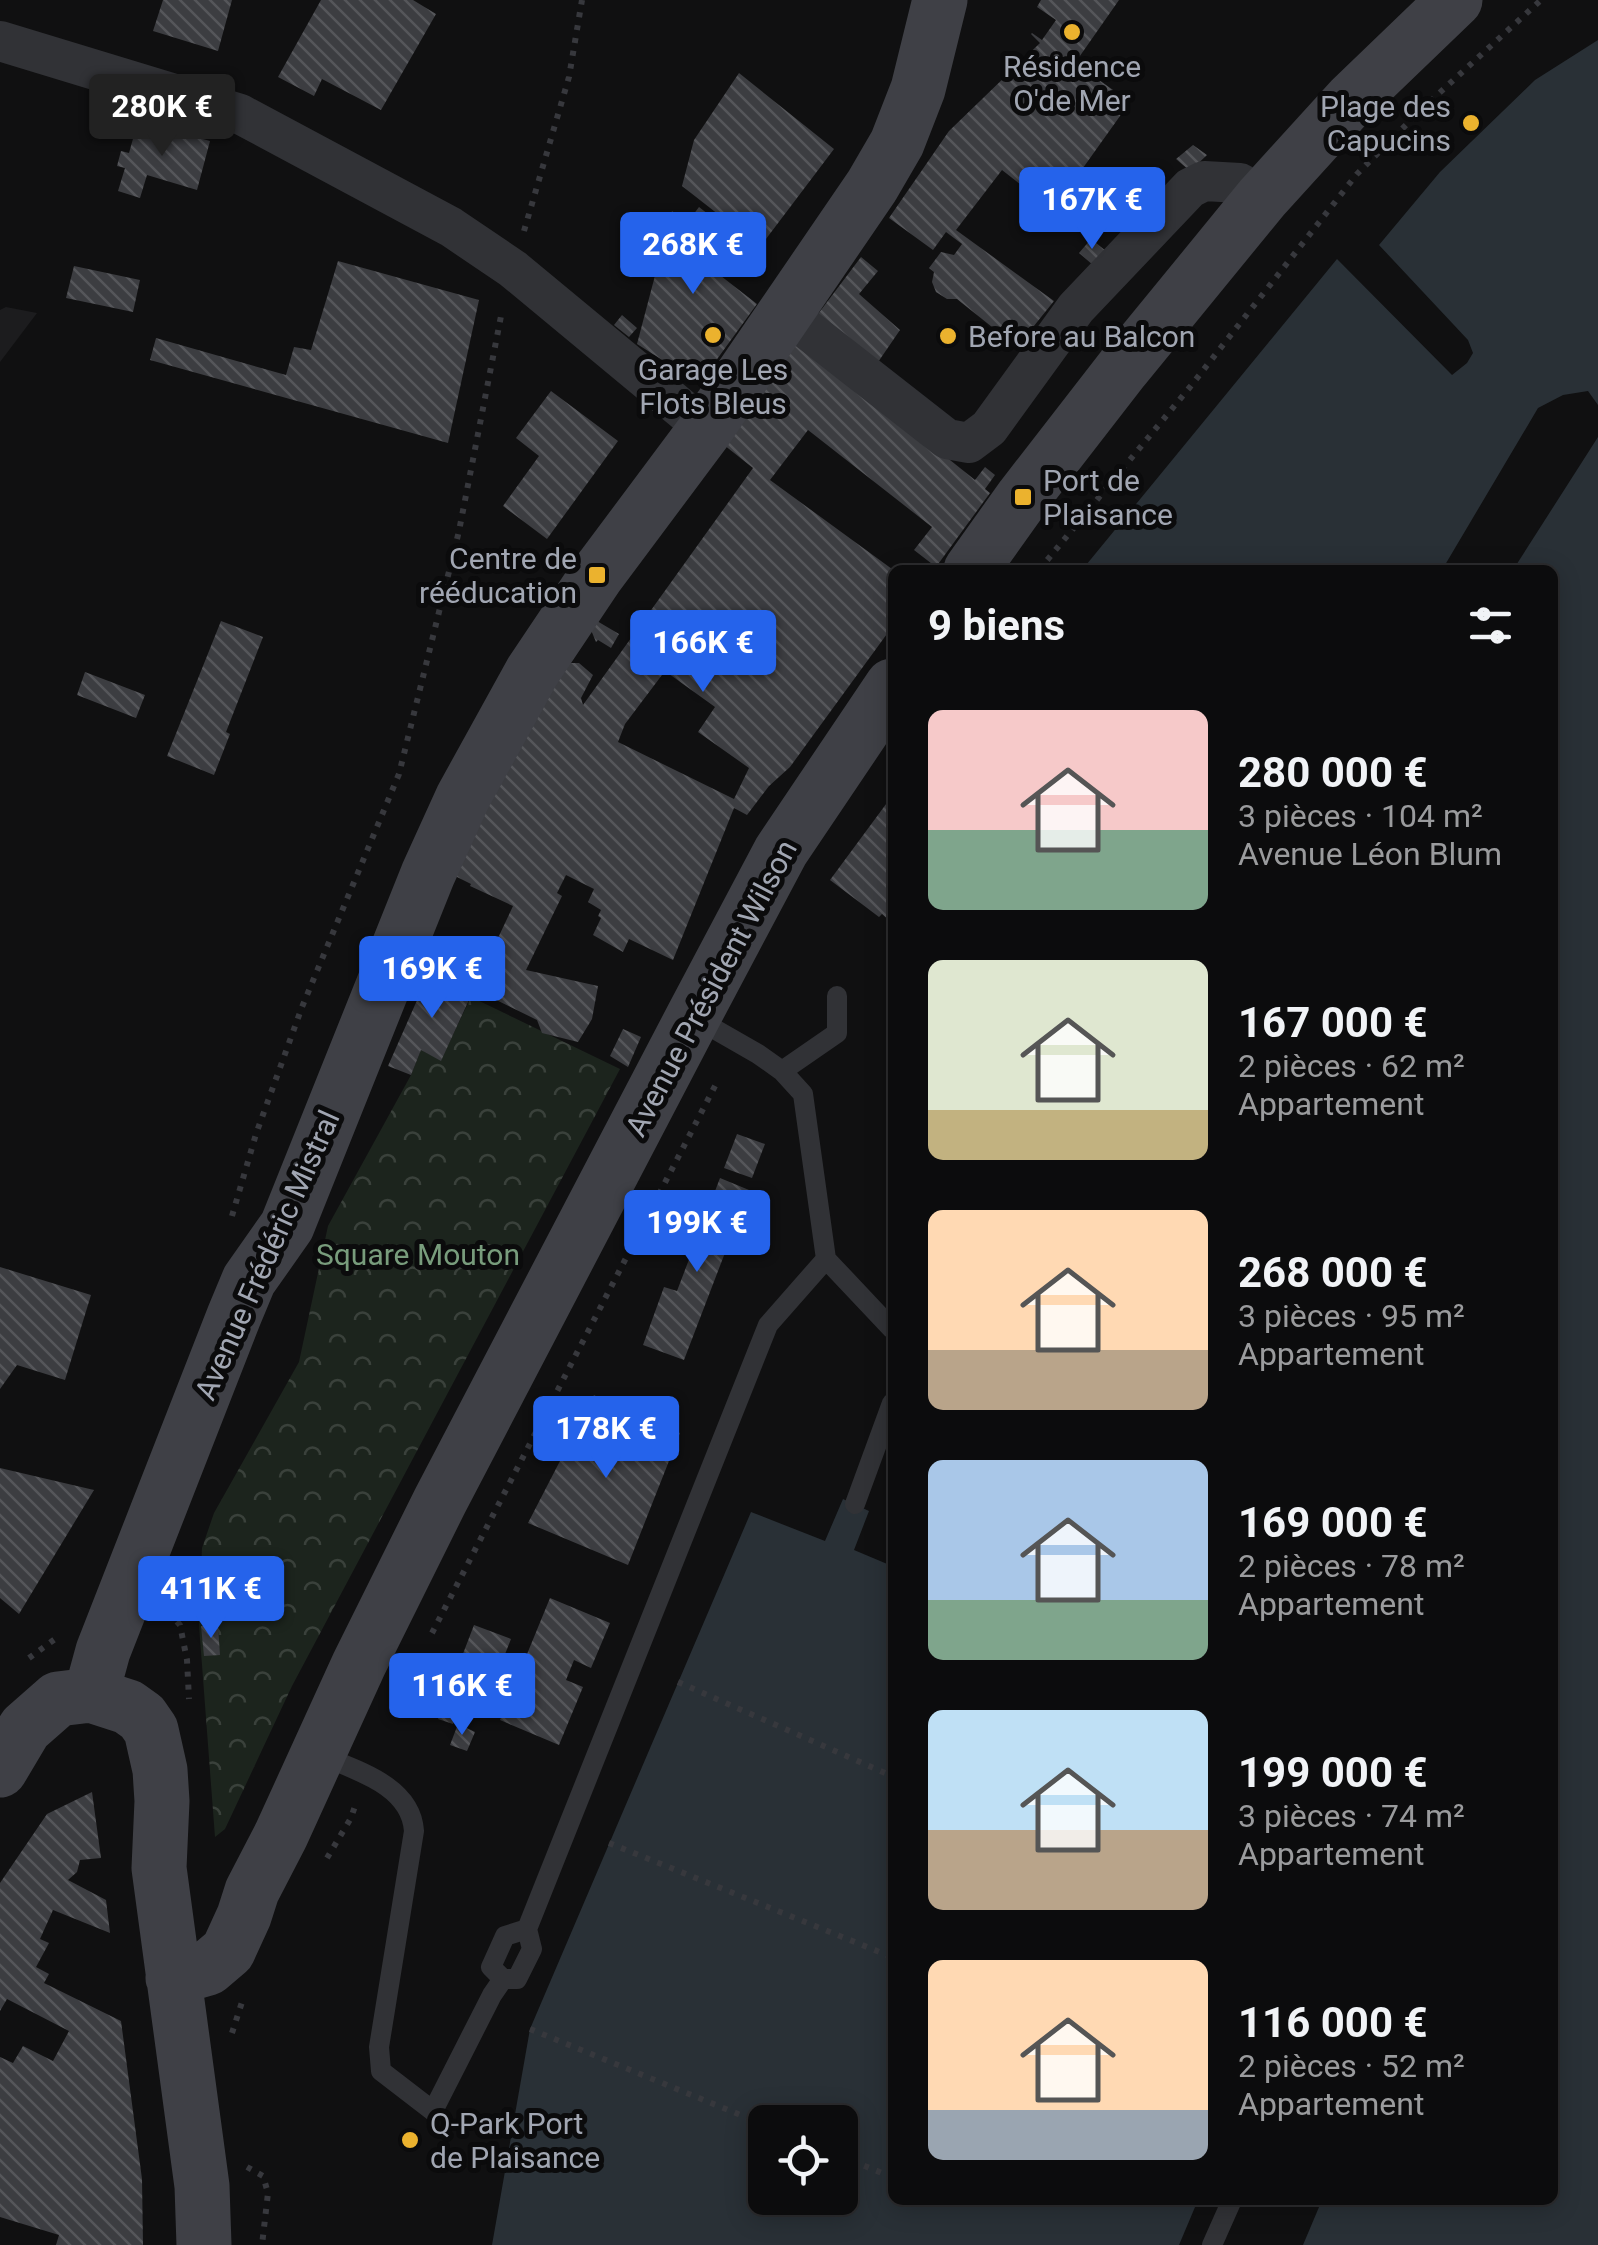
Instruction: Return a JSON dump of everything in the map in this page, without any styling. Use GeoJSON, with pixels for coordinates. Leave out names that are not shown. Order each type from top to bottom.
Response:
{"type":"FeatureCollection","features":[{"type":"Feature","properties":{"kind":"street","name":"Avenue Frédéric Mistral"},"geometry":{"type":"LineString","coordinates":[[97,1697],[102,1650],[248,1280],[287,1226],[462,797],[532,672],[597,575],[706,429],[872,186],[897,143],[918,89],[940,0]]}},
{"type":"Feature","properties":{"kind":"street"},"geometry":{"type":"LineString","coordinates":[[975,565],[1123,368],[1262,198],[1352,99],[1456,0]]}},
{"type":"Feature","properties":{"kind":"street"},"geometry":{"type":"LineString","coordinates":[[0,42],[240,114],[451,227],[512,270],[706,429]]}},
{"type":"Feature","properties":{"kind":"street"},"geometry":{"type":"LineString","coordinates":[[786,313],[947,438],[969,443],[989,428],[1076,308],[1190,188],[1204,182],[1240,183],[1262,198]]}},
{"type":"Feature","properties":{"kind":"street","name":"Avenue Président Wilson"},"geometry":{"type":"LineString","coordinates":[[173,1978],[208,1968],[228,1951],[358,1664],[440,1501],[715,1030],[781,852],[888,692]]}},
{"type":"Feature","properties":{"kind":"street"},"geometry":{"type":"LineString","coordinates":[[0,1770],[25,1728],[58,1699],[97,1697],[128,1707],[151,1730],[160,1770],[162,1895],[202,2186],[204,2245]]}},
{"type":"Feature","properties":{"kind":"street"},"geometry":{"type":"LineString","coordinates":[[162,1895],[227,1906],[252,1891]]}},
{"type":"Feature","properties":{"kind":"lane"},"geometry":{"type":"LineString","coordinates":[[782,1071],[838,1034],[838,996]]}},
{"type":"Feature","properties":{"kind":"lane"},"geometry":{"type":"LineString","coordinates":[[715,1030],[782,1071],[803,1094],[826,1260],[888,1325]]}},
{"type":"Feature","properties":{"kind":"lane"},"geometry":{"type":"LineString","coordinates":[[527,1930],[505,1936],[491,1967],[503,1979],[517,1980],[532,1949],[527,1930],[768,1325],[826,1260]]}},
{"type":"Feature","properties":{"kind":"lane"},"geometry":{"type":"LineString","coordinates":[[855,1504],[888,1414]]}},
{"type":"Feature","properties":{"kind":"lane"},"geometry":{"type":"LineString","coordinates":[[318,1754],[367,1774],[394,1791],[406,1804],[414,1822],[379,2047],[381,2072],[433,2112],[503,1979]]}},
{"type":"Feature","properties":{"kind":"lane"},"geometry":{"type":"LineString","coordinates":[[1212,2245],[1230,2205]]}},
{"type":"Feature","properties":{"kind":"path"},"geometry":{"type":"LineString","coordinates":[[522,240],[568,76],[582,0]]}},
{"type":"Feature","properties":{"kind":"path"},"geometry":{"type":"LineString","coordinates":[[1043,565],[1357,174],[1542,0]]}},
{"type":"Feature","properties":{"kind":"path"},"geometry":{"type":"LineString","coordinates":[[231,1220],[256,1134],[302,1007],[399,774],[458,531],[503,307]]}},
{"type":"Feature","properties":{"kind":"path"},"geometry":{"type":"LineString","coordinates":[[427,1643],[715,1030]]}},
{"type":"Feature","properties":{"kind":"path"},"geometry":{"type":"LineString","coordinates":[[27,1660],[66,1631]]}},
{"type":"Feature","properties":{"kind":"path"},"geometry":{"type":"LineString","coordinates":[[678,1682],[888,1774]]}},
{"type":"Feature","properties":{"kind":"path"},"geometry":{"type":"LineString","coordinates":[[609,1844],[888,1955]]}},
{"type":"Feature","properties":{"kind":"path"},"geometry":{"type":"LineString","coordinates":[[231,2048],[232,2030],[248,1992]]}},
{"type":"Feature","properties":{"kind":"path"},"geometry":{"type":"LineString","coordinates":[[530,2029],[748,2118]]}},
{"type":"Feature","properties":{"kind":"path"},"geometry":{"type":"LineString","coordinates":[[240,2163],[264,2176],[268,2192],[262,2245]]}},
{"type":"Feature","properties":{"kind":"path"},"geometry":{"type":"LineString","coordinates":[[858,2163],[888,2175]]}},
{"type":"Feature","properties":{"kind":"shaded area"},"geometry":{"type":"Polygon","coordinates":[[[1598,40],[1598,405],[1588,391],[1563,395],[1538,408],[1445,565],[1086,565],[1337,259],[1452,375],[1467,363],[1473,353],[1468,340],[1379,245],[1440,172],[1535,80],[1598,40]]]}},
{"type":"Feature","properties":{"kind":"shaded area"},"geometry":{"type":"Polygon","coordinates":[[[6,307],[37,313],[0,362],[0,310],[6,307]]]}},
{"type":"Feature","properties":{"kind":"shaded area"},"geometry":{"type":"Polygon","coordinates":[[[1598,437],[1598,2245],[1303,2245],[1320,2205],[1558,2205],[1558,565],[1516,565],[1598,437]]]}},
{"type":"Feature","properties":{"kind":"shaded area"},"geometry":{"type":"Polygon","coordinates":[[[843,1499],[869,1511],[854,1550],[888,1564],[888,2205],[1196,2205],[1179,2245],[492,2245],[530,2029],[751,1512],[825,1541],[843,1499]]]}},
{"type":"Feature","properties":{"kind":"green space","name":"Square Mouton"},"geometry":{"type":"Polygon","coordinates":[[[471,997],[620,1069],[292,1686],[225,1829],[215,1837],[199,1625],[202,1548],[214,1513],[299,1362],[328,1226],[421,1050],[441,1060],[471,997]]]}},
{"type":"Feature","properties":{"kind":"building"},"geometry":{"type":"Polygon","coordinates":[[[163,0],[232,0],[218,51],[153,31],[163,0]]]}},
{"type":"Feature","properties":{"kind":"building"},"geometry":{"type":"Polygon","coordinates":[[[321,0],[413,0],[436,14],[381,110],[322,79],[314,96],[278,77],[321,0]]]}},
{"type":"Feature","properties":{"kind":"building"},"geometry":{"type":"Polygon","coordinates":[[[1041,0],[1119,0],[1075,63],[1130,102],[1053,210],[1002,170],[956,230],[1054,301],[1017,347],[957,299],[947,299],[936,292],[934,272],[929,268],[941,252],[954,255],[962,244],[946,232],[933,250],[889,218],[949,131],[1040,43],[1031,34],[1042,40],[1056,20],[1037,7],[1041,0]]]}},
{"type":"Feature","properties":{"kind":"building"},"geometry":{"type":"Polygon","coordinates":[[[739,73],[834,149],[760,247],[682,186],[694,140],[739,73]]]}},
{"type":"Feature","properties":{"kind":"building"},"geometry":{"type":"Polygon","coordinates":[[[138,121],[210,141],[197,190],[147,175],[140,198],[118,191],[125,168],[117,166],[121,151],[129,153],[138,121]]]}},
{"type":"Feature","properties":{"kind":"building"},"geometry":{"type":"Polygon","coordinates":[[[1193,145],[1207,155],[1190,171],[1176,159],[1193,145]]]}},
{"type":"Feature","properties":{"kind":"building"},"geometry":{"type":"Polygon","coordinates":[[[699,207],[734,235],[718,256],[729,265],[721,276],[757,304],[715,362],[686,375],[637,344],[672,211],[687,223],[699,207]]]}},
{"type":"Feature","properties":{"kind":"building"},"geometry":{"type":"Polygon","coordinates":[[[1091,239],[1106,251],[1093,265],[1079,253],[1091,239]]]}},
{"type":"Feature","properties":{"kind":"building"},"geometry":{"type":"Polygon","coordinates":[[[861,257],[878,271],[859,294],[900,330],[874,368],[815,318],[861,257]]]}},
{"type":"Feature","properties":{"kind":"building"},"geometry":{"type":"Polygon","coordinates":[[[338,261],[479,300],[448,443],[150,360],[156,338],[286,375],[294,347],[311,350],[338,261]]]}},
{"type":"Feature","properties":{"kind":"building"},"geometry":{"type":"Polygon","coordinates":[[[74,266],[140,280],[133,312],[66,298],[74,266]]]}},
{"type":"Feature","properties":{"kind":"building"},"geometry":{"type":"Polygon","coordinates":[[[622,315],[637,328],[629,337],[614,325],[622,315]]]}},
{"type":"Feature","properties":{"kind":"building"},"geometry":{"type":"Polygon","coordinates":[[[795,344],[885,408],[975,480],[985,467],[995,475],[985,489],[990,493],[937,565],[933,565],[914,550],[932,527],[808,430],[770,480],[888,566],[888,632],[790,767],[747,815],[734,808],[673,960],[629,939],[623,952],[593,935],[601,918],[601,910],[588,902],[594,889],[566,875],[557,893],[562,896],[526,970],[598,986],[592,1019],[578,1042],[542,1033],[537,1020],[474,989],[513,906],[449,873],[567,663],[579,663],[593,675],[581,698],[583,705],[753,468],[724,445],[795,344]],[[665,671],[625,724],[618,742],[734,799],[749,768],[698,732],[715,707],[665,671]]]}},
{"type":"Feature","properties":{"kind":"building"},"geometry":{"type":"Polygon","coordinates":[[[551,391],[618,441],[547,539],[503,506],[539,456],[516,438],[551,391]]]}},
{"type":"Feature","properties":{"kind":"building"},"geometry":{"type":"Polygon","coordinates":[[[221,621],[263,637],[226,732],[230,734],[214,775],[167,756],[221,621]]]}},
{"type":"Feature","properties":{"kind":"building"},"geometry":{"type":"Polygon","coordinates":[[[597,621],[619,634],[611,648],[596,642],[591,630],[597,621]]]}},
{"type":"Feature","properties":{"kind":"building"},"geometry":{"type":"Polygon","coordinates":[[[85,672],[145,695],[136,718],[77,695],[85,672]]]}},
{"type":"Feature","properties":{"kind":"building"},"geometry":{"type":"Polygon","coordinates":[[[888,801],[888,919],[882,914],[879,917],[830,880],[888,801]]]}},
{"type":"Feature","properties":{"kind":"building"},"geometry":{"type":"Polygon","coordinates":[[[435,968],[474,989],[441,1061],[421,1050],[411,1075],[388,1066],[435,968]]]}},
{"type":"Feature","properties":{"kind":"building"},"geometry":{"type":"Polygon","coordinates":[[[623,1029],[641,1037],[628,1067],[610,1056],[623,1029]]]}},
{"type":"Feature","properties":{"kind":"building"},"geometry":{"type":"Polygon","coordinates":[[[737,1134],[765,1144],[752,1178],[724,1168],[737,1134]]]}},
{"type":"Feature","properties":{"kind":"building"},"geometry":{"type":"Polygon","coordinates":[[[720,1178],[749,1190],[684,1360],[643,1345],[664,1287],[677,1291],[720,1178]]]}},
{"type":"Feature","properties":{"kind":"building"},"geometry":{"type":"Polygon","coordinates":[[[0,1267],[91,1295],[65,1380],[17,1365],[0,1389],[0,1267]]]}},
{"type":"Feature","properties":{"kind":"building"},"geometry":{"type":"Polygon","coordinates":[[[594,1395],[680,1433],[628,1565],[528,1523],[594,1395]]]}},
{"type":"Feature","properties":{"kind":"building"},"geometry":{"type":"Polygon","coordinates":[[[0,1468],[94,1490],[19,1614],[0,1598],[0,1468]]]}},
{"type":"Feature","properties":{"kind":"building"},"geometry":{"type":"Polygon","coordinates":[[[550,1598],[610,1623],[591,1668],[574,1660],[566,1680],[583,1687],[559,1745],[500,1720],[550,1598]]]}},
{"type":"Feature","properties":{"kind":"building"},"geometry":{"type":"Polygon","coordinates":[[[474,1625],[511,1639],[483,1710],[462,1702],[453,1724],[438,1719],[474,1625]]]}},
{"type":"Feature","properties":{"kind":"building"},"geometry":{"type":"Polygon","coordinates":[[[201,1626],[218,1626],[220,1655],[204,1656],[201,1626]]]}},
{"type":"Feature","properties":{"kind":"building"},"geometry":{"type":"Polygon","coordinates":[[[458,1724],[475,1732],[467,1751],[450,1745],[458,1724]]]}},
{"type":"Feature","properties":{"kind":"building"},"geometry":{"type":"Polygon","coordinates":[[[92,1792],[101,1858],[80,1860],[77,1872],[68,1880],[106,1900],[110,1933],[53,1910],[40,1939],[49,1943],[36,1967],[49,1974],[44,1983],[121,2021],[142,2179],[143,2245],[56,2245],[59,2235],[0,2217],[0,2057],[13,2063],[23,2046],[53,2061],[69,2031],[7,1999],[0,2011],[0,1883],[47,1814],[92,1792]]]}},
{"type":"Feature","properties":{"kind":"place","name":"Résidence O'de Mer"},"geometry":{"type":"Point","coordinates":[1072,32]}},
{"type":"Feature","properties":{"kind":"place","name":"Plage des Capucins"},"geometry":{"type":"Point","coordinates":[1471,123]}},
{"type":"Feature","properties":{"kind":"place","name":"Garage Les Flots Bleus"},"geometry":{"type":"Point","coordinates":[713,335]}},
{"type":"Feature","properties":{"kind":"place","name":"Before au Balcon"},"geometry":{"type":"Point","coordinates":[948,336]}},
{"type":"Feature","properties":{"kind":"place","name":"Port de Plaisance"},"geometry":{"type":"Point","coordinates":[1023,497]}},
{"type":"Feature","properties":{"kind":"place","name":"Centre de rééducation"},"geometry":{"type":"Point","coordinates":[597,575]}},
{"type":"Feature","properties":{"kind":"place","name":"Q-Park Port de Plaisance"},"geometry":{"type":"Point","coordinates":[410,2140]}}]}
